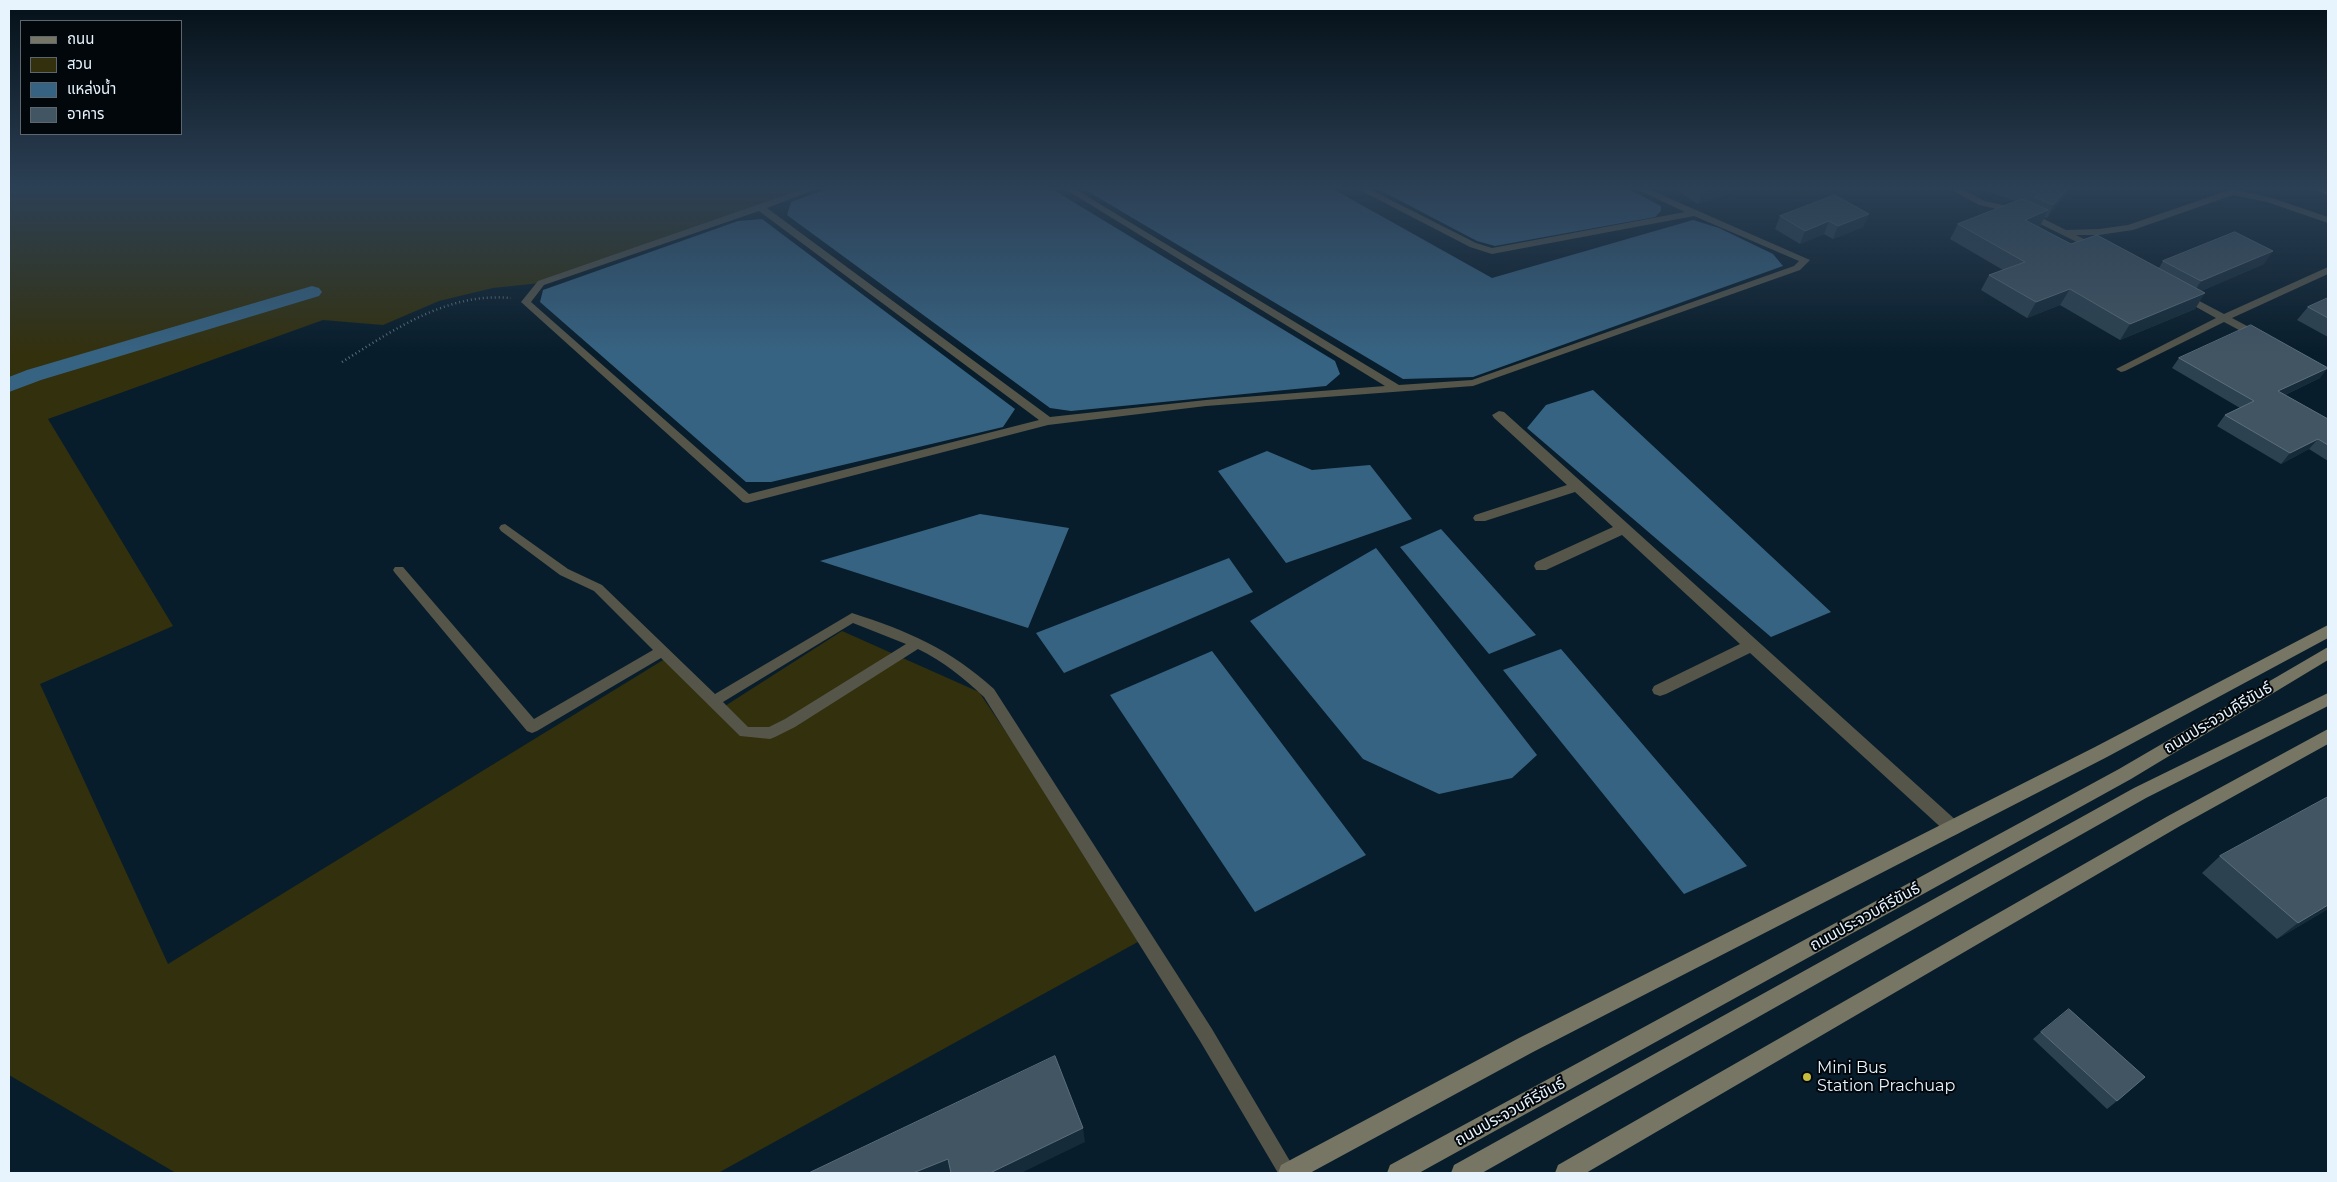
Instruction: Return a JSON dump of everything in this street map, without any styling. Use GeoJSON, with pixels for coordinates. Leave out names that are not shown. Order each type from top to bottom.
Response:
{"type":"FeatureCollection","features":[{"type":"Feature","properties":{"kind":"main road"},"geometry":{"type":"LineString","coordinates":[[1289,1173],[1534,1041],[2102,752],[2328,630]]}},
{"type":"Feature","properties":{"kind":"main road","name":"ถนนประจวบคีรีขันธ์"},"geometry":{"type":"LineString","coordinates":[[1398,1173],[2125,774],[2328,653]]}},
{"type":"Feature","properties":{"kind":"main road","name":"ถนนประจวบคีรีขันธ์"},"geometry":{"type":"LineString","coordinates":[[1462,1173],[2140,793],[2328,699]]}},
{"type":"Feature","properties":{"kind":"main road"},"geometry":{"type":"LineString","coordinates":[[1566,1173],[2166,826],[2328,736]]}},
{"type":"Feature","properties":{"kind":"street"},"geometry":{"type":"LineString","coordinates":[[1499,415],[1953,828]]}},
{"type":"Feature","properties":{"kind":"street"},"geometry":{"type":"LineString","coordinates":[[1480,518],[1578,486]]}},
{"type":"Feature","properties":{"kind":"street"},"geometry":{"type":"LineString","coordinates":[[1541,566],[1624,528]]}},
{"type":"Feature","properties":{"kind":"street"},"geometry":{"type":"LineString","coordinates":[[1660,690],[1752,645]]}},
{"type":"Feature","properties":{"kind":"lane"},"geometry":{"type":"LineString","coordinates":[[655,244],[541,283],[526,302],[747,499],[1048,421],[1206,403],[1473,383],[1797,268],[1805,260],[1767,244]]}},
{"type":"Feature","properties":{"kind":"lane"},"geometry":{"type":"LineString","coordinates":[[810,244],[1048,421]]}},
{"type":"Feature","properties":{"kind":"lane"},"geometry":{"type":"LineString","coordinates":[[1160,244],[1396,388]]}},
{"type":"Feature","properties":{"kind":"lane"},"geometry":{"type":"LineString","coordinates":[[1471,244],[1492,251],[1528,244]]}},
{"type":"Feature","properties":{"kind":"lane"},"geometry":{"type":"LineString","coordinates":[[2087,244],[2107,255]]}},
{"type":"Feature","properties":{"kind":"lane"},"geometry":{"type":"LineString","coordinates":[[2121,369],[2224,318],[2328,270]]}},
{"type":"Feature","properties":{"kind":"lane"},"geometry":{"type":"LineString","coordinates":[[2174,291],[2267,341]]}},
{"type":"Feature","properties":{"kind":"lane"},"geometry":{"type":"LineString","coordinates":[[505,528],[564,572],[598,588],[744,732],[770,733],[790,723],[919,642]]}},
{"type":"Feature","properties":{"kind":"lane"},"geometry":{"type":"LineString","coordinates":[[399,570],[532,727],[662,651]]}},
{"type":"Feature","properties":{"kind":"lane"},"geometry":{"type":"LineString","coordinates":[[714,701],[852,618],[919,642],[953,661],[972,675],[989,693],[1206,1036],[1289,1173]]}},
{"type":"Feature","properties":{"kind":"path"},"geometry":{"type":"LineString","coordinates":[[342,362],[436,309],[474,298],[504,297],[526,302]]}},
{"type":"Feature","properties":{"kind":"green space"},"geometry":{"type":"Polygon","coordinates":[[[9,244],[653,244],[541,283],[493,288],[439,301],[383,325],[323,320],[48,419],[173,626],[40,684],[168,964],[668,657],[725,706],[842,631],[979,692],[1145,938],[718,1173],[176,1173],[9,1075],[9,244]]]}},
{"type":"Feature","properties":{"kind":"water"},"geometry":{"type":"Polygon","coordinates":[[[673,244],[796,244],[1015,409],[1003,427],[771,482],[746,482],[540,302],[543,290],[673,244]]]}},
{"type":"Feature","properties":{"kind":"water"},"geometry":{"type":"Polygon","coordinates":[[[827,244],[1143,244],[1335,361],[1340,374],[1326,386],[1071,411],[1050,408],[827,244]]]}},
{"type":"Feature","properties":{"kind":"water"},"geometry":{"type":"Polygon","coordinates":[[[1177,244],[1432,244],[1492,278],[1609,244],[1753,244],[1773,254],[1783,266],[1473,377],[1403,379],[1177,244]]]}},
{"type":"Feature","properties":{"kind":"water"},"geometry":{"type":"Polygon","coordinates":[[[1593,390],[1831,612],[1771,637],[1527,428],[1546,405],[1593,390]]]}},
{"type":"Feature","properties":{"kind":"water"},"geometry":{"type":"Polygon","coordinates":[[[1267,451],[1312,470],[1370,465],[1412,519],[1286,563],[1218,471],[1267,451]]]}},
{"type":"Feature","properties":{"kind":"water"},"geometry":{"type":"Polygon","coordinates":[[[980,514],[1069,528],[1028,628],[820,561],[980,514]]]}},
{"type":"Feature","properties":{"kind":"water"},"geometry":{"type":"Polygon","coordinates":[[[1441,529],[1536,635],[1489,654],[1400,547],[1441,529]]]}},
{"type":"Feature","properties":{"kind":"water"},"geometry":{"type":"Polygon","coordinates":[[[1376,548],[1537,755],[1512,778],[1439,794],[1363,759],[1250,621],[1376,548]]]}},
{"type":"Feature","properties":{"kind":"water"},"geometry":{"type":"Polygon","coordinates":[[[1229,558],[1253,592],[1064,673],[1036,633],[1229,558]]]}},
{"type":"Feature","properties":{"kind":"water"},"geometry":{"type":"Polygon","coordinates":[[[1561,649],[1747,866],[1684,894],[1503,670],[1561,649]]]}},
{"type":"Feature","properties":{"kind":"water"},"geometry":{"type":"Polygon","coordinates":[[[1212,651],[1366,855],[1255,912],[1110,695],[1212,651]]]}},
{"type":"Feature","properties":{"kind":"building"},"geometry":{"type":"Polygon","coordinates":[[[1994,244],[2114,244],[2205,293],[2130,324],[2070,289],[2036,302],[1989,275],[2025,262],[1994,244]]]}},
{"type":"Feature","properties":{"kind":"building"},"geometry":{"type":"Polygon","coordinates":[[[2205,244],[2259,244],[2273,251],[2201,281],[2163,261],[2205,244]]]}},
{"type":"Feature","properties":{"kind":"building"},"geometry":{"type":"Polygon","coordinates":[[[2328,298],[2328,318],[2308,307],[2328,298]]]}},
{"type":"Feature","properties":{"kind":"building"},"geometry":{"type":"Polygon","coordinates":[[[2251,325],[2328,368],[2278,391],[2328,419],[2328,445],[2318,439],[2290,453],[2225,415],[2254,401],[2179,358],[2251,325]]]}},
{"type":"Feature","properties":{"kind":"building"},"geometry":{"type":"Polygon","coordinates":[[[2328,797],[2328,905],[2298,923],[2220,856],[2328,797]]]}},
{"type":"Feature","properties":{"kind":"building"},"geometry":{"type":"Polygon","coordinates":[[[2069,1009],[2145,1077],[2117,1101],[2041,1032],[2069,1009]]]}},
{"type":"Feature","properties":{"kind":"building"},"geometry":{"type":"Polygon","coordinates":[[[1055,1056],[1083,1128],[990,1173],[951,1173],[948,1159],[913,1173],[809,1173],[1055,1056]]]}},
{"type":"Feature","properties":{"kind":"waterway"},"geometry":{"type":"LineString","coordinates":[[9,385],[34,375],[312,292]]}},
{"type":"Feature","properties":{"kind":"place","name":"Mini Bus Station Prachuap"},"geometry":{"type":"Point","coordinates":[1807,1077]}}]}
